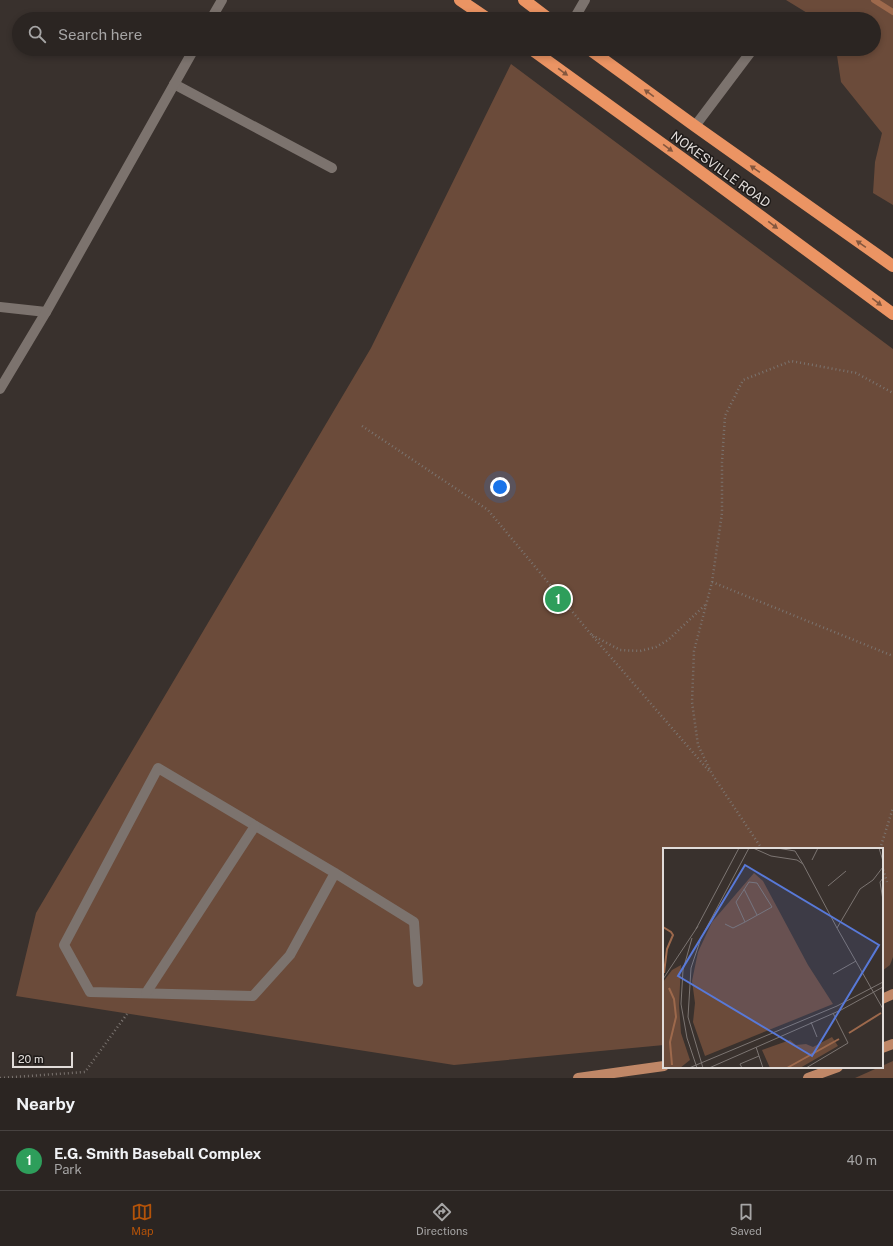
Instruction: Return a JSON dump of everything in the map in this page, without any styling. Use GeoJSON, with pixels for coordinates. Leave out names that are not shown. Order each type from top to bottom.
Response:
{"type":"FeatureCollection","features":[{"type":"Feature","properties":{"kind":"highway"},"geometry":{"type":"LineString","coordinates":[[460,0],[478,12]]}},
{"type":"Feature","properties":{"kind":"highway"},"geometry":{"type":"LineString","coordinates":[[524,0],[540,12]]}},
{"type":"Feature","properties":{"kind":"highway","name":"NOKESVILLE ROAD"},"geometry":{"type":"LineString","coordinates":[[541,56],[686,160],[893,314]]}},
{"type":"Feature","properties":{"kind":"highway","name":"NOKESVILLE ROAD"},"geometry":{"type":"LineString","coordinates":[[600,56],[695,126],[893,266]]}},
{"type":"Feature","properties":{"kind":"main road"},"geometry":{"type":"LineString","coordinates":[[883,999],[893,994]]}},
{"type":"Feature","properties":{"kind":"main road"},"geometry":{"type":"LineString","coordinates":[[883,1048],[893,1044]]}},
{"type":"Feature","properties":{"kind":"main road"},"geometry":{"type":"LineString","coordinates":[[578,1078],[663,1066]]}},
{"type":"Feature","properties":{"kind":"main road"},"geometry":{"type":"LineString","coordinates":[[808,1078],[835,1068]]}},
{"type":"Feature","properties":{"kind":"lane"},"geometry":{"type":"LineString","coordinates":[[216,12],[222,0]]}},
{"type":"Feature","properties":{"kind":"lane"},"geometry":{"type":"LineString","coordinates":[[578,12],[585,0]]}},
{"type":"Feature","properties":{"kind":"lane"},"geometry":{"type":"LineString","coordinates":[[0,389],[46,312],[190,56]]}},
{"type":"Feature","properties":{"kind":"lane"},"geometry":{"type":"LineString","coordinates":[[695,126],[748,56]]}},
{"type":"Feature","properties":{"kind":"lane"},"geometry":{"type":"LineString","coordinates":[[174,84],[332,168]]}},
{"type":"Feature","properties":{"kind":"lane"},"geometry":{"type":"LineString","coordinates":[[0,307],[46,312]]}},
{"type":"Feature","properties":{"kind":"lane"},"geometry":{"type":"LineString","coordinates":[[335,873],[290,955],[253,996],[90,992],[64,945],[158,768],[335,873],[414,922],[418,982]]}},
{"type":"Feature","properties":{"kind":"lane"},"geometry":{"type":"LineString","coordinates":[[146,993],[255,826]]}},
{"type":"Feature","properties":{"kind":"path"},"geometry":{"type":"LineString","coordinates":[[712,774],[698,745],[692,702],[694,652],[712,582],[722,513],[722,462],[725,416],[743,380],[791,361],[856,373],[893,394]]}},
{"type":"Feature","properties":{"kind":"path"},"geometry":{"type":"LineString","coordinates":[[362,426],[488,510],[590,633],[712,774],[761,848]]}},
{"type":"Feature","properties":{"kind":"path"},"geometry":{"type":"LineString","coordinates":[[712,582],[893,656]]}},
{"type":"Feature","properties":{"kind":"path"},"geometry":{"type":"LineString","coordinates":[[590,633],[620,650],[640,651],[656,647],[668,640],[706,605]]}},
{"type":"Feature","properties":{"kind":"path"},"geometry":{"type":"LineString","coordinates":[[880,848],[893,808]]}},
{"type":"Feature","properties":{"kind":"path"},"geometry":{"type":"LineString","coordinates":[[883,869],[887,882]]}},
{"type":"Feature","properties":{"kind":"path"},"geometry":{"type":"LineString","coordinates":[[0,1078],[85,1072],[127,1014]]}},
{"type":"Feature","properties":{"kind":"shaded area"},"geometry":{"type":"Polygon","coordinates":[[[786,0],[893,0],[893,205],[873,193],[875,162],[882,133],[841,82],[837,56],[881,56],[881,12],[806,12],[786,0]]]}},
{"type":"Feature","properties":{"kind":"shaded area"},"geometry":{"type":"Polygon","coordinates":[[[511,64],[893,349],[893,957],[890,965],[883,970],[883,848],[663,848],[663,1045],[454,1065],[16,996],[36,913],[371,348],[511,64]]]}},
{"type":"Feature","properties":{"kind":"shaded area"},"geometry":{"type":"Polygon","coordinates":[[[893,1061],[893,1078],[855,1078],[877,1068],[883,1068],[883,1065],[893,1061]]]}},
{"type":"Feature","properties":{"kind":"waterway"},"geometry":{"type":"LineString","coordinates":[[874,0],[893,12]]}},
{"type":"Feature","properties":{"kind":"place","name":"E.G. Smith Baseball Complex"},"geometry":{"type":"Point","coordinates":[558,599]}}]}
